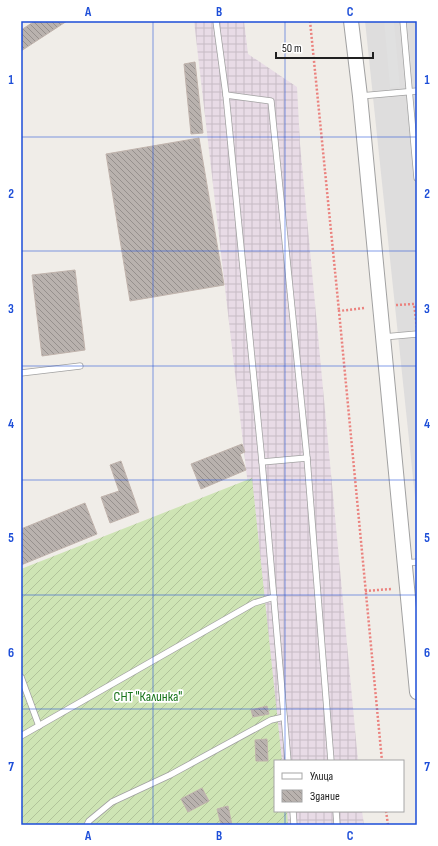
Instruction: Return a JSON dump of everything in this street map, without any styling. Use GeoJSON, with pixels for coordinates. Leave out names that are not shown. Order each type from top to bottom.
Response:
{"type":"FeatureCollection","features":[{"type":"Feature","properties":{"kind":"street"},"geometry":{"type":"LineString","coordinates":[[351,21],[360,96],[383,337],[410,563],[417,692]]}},
{"type":"Feature","properties":{"kind":"lane"},"geometry":{"type":"LineString","coordinates":[[216,21],[226,95],[262,462],[288,760]]}},
{"type":"Feature","properties":{"kind":"lane"},"geometry":{"type":"LineString","coordinates":[[403,21],[417,178]]}},
{"type":"Feature","properties":{"kind":"lane"},"geometry":{"type":"LineString","coordinates":[[360,96],[417,91]]}},
{"type":"Feature","properties":{"kind":"lane"},"geometry":{"type":"LineString","coordinates":[[226,95],[271,101],[307,458],[332,760]]}},
{"type":"Feature","properties":{"kind":"lane"},"geometry":{"type":"LineString","coordinates":[[383,337],[417,334]]}},
{"type":"Feature","properties":{"kind":"lane"},"geometry":{"type":"LineString","coordinates":[[21,373],[80,366]]}},
{"type":"Feature","properties":{"kind":"lane"},"geometry":{"type":"LineString","coordinates":[[262,462],[307,458]]}},
{"type":"Feature","properties":{"kind":"lane"},"geometry":{"type":"LineString","coordinates":[[21,736],[254,603],[274,598]]}},
{"type":"Feature","properties":{"kind":"lane"},"geometry":{"type":"LineString","coordinates":[[21,677],[39,726]]}},
{"type":"Feature","properties":{"kind":"lane"},"geometry":{"type":"LineString","coordinates":[[87,825],[89,821],[112,802],[170,775],[272,720],[284,717]]}},
{"type":"Feature","properties":{"kind":"lane"},"geometry":{"type":"LineString","coordinates":[[292,812],[294,825]]}},
{"type":"Feature","properties":{"kind":"lane"},"geometry":{"type":"LineString","coordinates":[[336,812],[337,825]]}},
{"type":"Feature","properties":{"kind":"path"},"geometry":{"type":"LineString","coordinates":[[310,21],[382,760]]}},
{"type":"Feature","properties":{"kind":"path"},"geometry":{"type":"LineString","coordinates":[[396,305],[414,304],[417,327]]}},
{"type":"Feature","properties":{"kind":"path"},"geometry":{"type":"LineString","coordinates":[[338,311],[364,308]]}},
{"type":"Feature","properties":{"kind":"path"},"geometry":{"type":"LineString","coordinates":[[365,591],[391,589]]}},
{"type":"Feature","properties":{"kind":"path"},"geometry":{"type":"LineString","coordinates":[[386,812],[388,825]]}},
{"type":"Feature","properties":{"kind":"shaded area"},"geometry":{"type":"Polygon","coordinates":[[[194,21],[244,21],[248,54],[297,87],[300,144],[358,760],[280,760],[194,21]]]}},
{"type":"Feature","properties":{"kind":"shaded area"},"geometry":{"type":"Polygon","coordinates":[[[365,21],[417,21],[417,516],[365,21]]]}},
{"type":"Feature","properties":{"kind":"shaded area"},"geometry":{"type":"Polygon","coordinates":[[[384,21],[394,21],[400,87],[390,88],[384,21]]]}},
{"type":"Feature","properties":{"kind":"shaded area"},"geometry":{"type":"Polygon","coordinates":[[[286,812],[362,812],[364,825],[288,825],[286,812]]]}},
{"type":"Feature","properties":{"kind":"green space","name":"СНТ \"Калинка\""},"geometry":{"type":"Polygon","coordinates":[[[252,478],[282,760],[274,760],[274,812],[287,812],[288,825],[21,825],[21,569],[252,478]]]}},
{"type":"Feature","properties":{"kind":"building"},"geometry":{"type":"Polygon","coordinates":[[[35,21],[67,21],[21,51],[21,30],[35,21]]]}},
{"type":"Feature","properties":{"kind":"building"},"geometry":{"type":"Polygon","coordinates":[[[195,62],[203,133],[191,134],[184,64],[195,62]]]}},
{"type":"Feature","properties":{"kind":"building"},"geometry":{"type":"Polygon","coordinates":[[[199,138],[224,285],[130,301],[106,154],[199,138]]]}},
{"type":"Feature","properties":{"kind":"building"},"geometry":{"type":"Polygon","coordinates":[[[75,270],[85,350],[42,356],[32,275],[75,270]]]}},
{"type":"Feature","properties":{"kind":"building"},"geometry":{"type":"Polygon","coordinates":[[[242,444],[245,452],[240,454],[246,470],[201,489],[191,464],[242,444]]]}},
{"type":"Feature","properties":{"kind":"building"},"geometry":{"type":"Polygon","coordinates":[[[121,461],[139,512],[110,523],[101,497],[119,491],[110,465],[121,461]]]}},
{"type":"Feature","properties":{"kind":"building"},"geometry":{"type":"Polygon","coordinates":[[[85,503],[97,534],[21,565],[21,529],[85,503]]]}},
{"type":"Feature","properties":{"kind":"building"},"geometry":{"type":"Polygon","coordinates":[[[267,706],[269,714],[253,717],[251,710],[267,706]]]}},
{"type":"Feature","properties":{"kind":"building"},"geometry":{"type":"Polygon","coordinates":[[[267,739],[268,761],[256,761],[255,740],[267,739]]]}},
{"type":"Feature","properties":{"kind":"building"},"geometry":{"type":"Polygon","coordinates":[[[202,788],[209,801],[188,812],[181,799],[202,788]]]}},
{"type":"Feature","properties":{"kind":"building"},"geometry":{"type":"Polygon","coordinates":[[[228,806],[232,825],[221,825],[217,809],[228,806]]]}}]}
